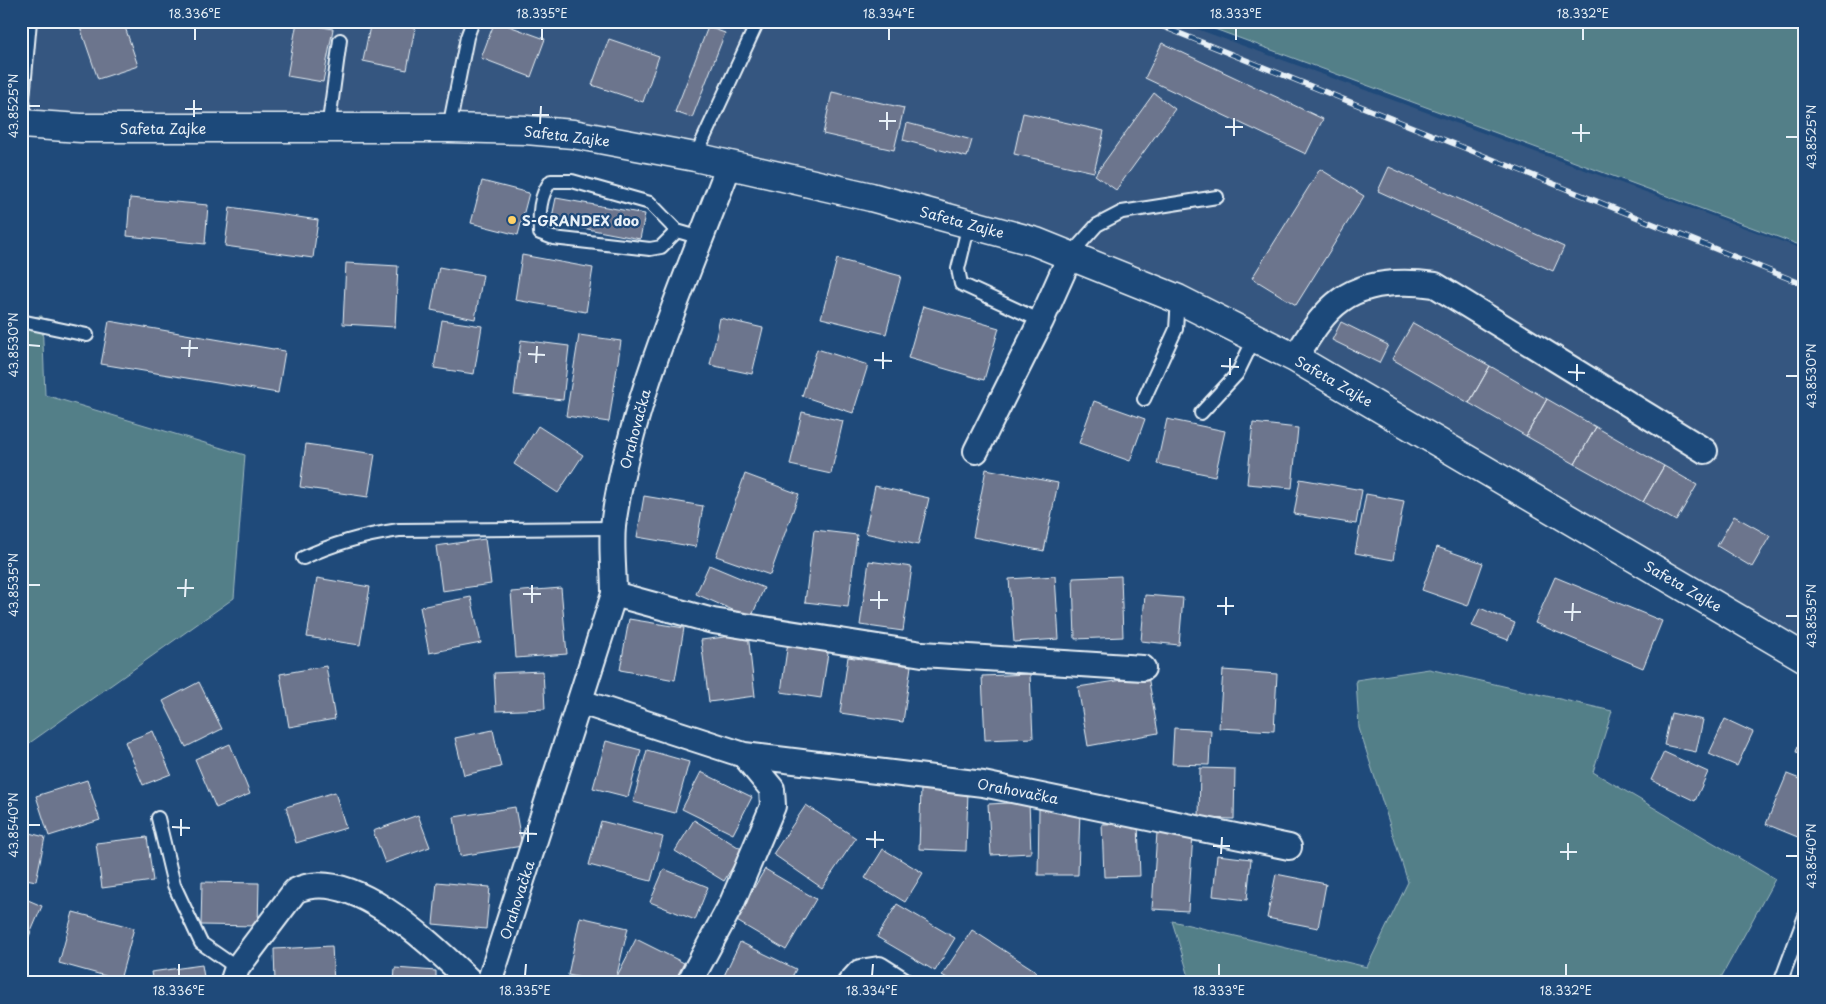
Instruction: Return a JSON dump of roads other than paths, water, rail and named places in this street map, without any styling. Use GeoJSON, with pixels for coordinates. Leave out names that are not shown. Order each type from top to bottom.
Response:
{"type":"FeatureCollection","features":[{"type":"Feature","properties":{"kind":"main road","name":"Safeta Zajke"},"geometry":{"type":"LineString","coordinates":[[24,125],[81,128],[449,128],[526,130],[573,134],[695,157],[871,197],[1071,254],[1178,299],[1295,358],[1805,658]]}},
{"type":"Feature","properties":{"kind":"street","name":"Orahovačka"},"geometry":{"type":"LineString","coordinates":[[489,983],[581,702],[614,594],[613,528],[629,439],[652,370],[729,165]]}},
{"type":"Feature","properties":{"kind":"street"},"geometry":{"type":"LineString","coordinates":[[976,451],[1041,320],[1071,254]]}},
{"type":"Feature","properties":{"kind":"street"},"geometry":{"type":"LineString","coordinates":[[1295,358],[1319,322],[1341,299],[1365,289],[1405,281],[1435,285],[1705,450]]}},
{"type":"Feature","properties":{"kind":"street"},"geometry":{"type":"LineString","coordinates":[[614,594],[713,621],[922,654],[1144,668]]}},
{"type":"Feature","properties":{"kind":"street","name":"Orahovačka"},"geometry":{"type":"LineString","coordinates":[[581,702],[744,755],[983,784],[1289,847]]}},
{"type":"Feature","properties":{"kind":"street"},"geometry":{"type":"LineString","coordinates":[[689,983],[732,903],[773,806],[772,789],[744,755]]}},
{"type":"Feature","properties":{"kind":"street"},"geometry":{"type":"LineString","coordinates":[[235,975],[295,891],[306,885],[320,885],[350,890],[419,932],[472,983]]}},
{"type":"Feature","properties":{"kind":"street"},"geometry":{"type":"LineString","coordinates":[[850,983],[860,972],[879,969],[901,983]]}},
{"type":"Feature","properties":{"kind":"lane"},"geometry":{"type":"LineString","coordinates":[[24,125],[24,67],[30,21]]}},
{"type":"Feature","properties":{"kind":"lane"},"geometry":{"type":"LineString","coordinates":[[449,128],[467,37],[473,21]]}},
{"type":"Feature","properties":{"kind":"lane"},"geometry":{"type":"LineString","coordinates":[[695,157],[758,21]]}},
{"type":"Feature","properties":{"kind":"lane"},"geometry":{"type":"LineString","coordinates":[[328,129],[340,40]]}},
{"type":"Feature","properties":{"kind":"lane"},"geometry":{"type":"LineString","coordinates":[[677,231],[661,247],[650,250],[553,238],[540,233],[540,204],[545,189],[551,181],[572,181],[650,203],[677,231],[701,238]]}},
{"type":"Feature","properties":{"kind":"lane"},"geometry":{"type":"LineString","coordinates":[[1071,254],[1097,225],[1122,212],[1217,197]]}},
{"type":"Feature","properties":{"kind":"lane"},"geometry":{"type":"LineString","coordinates":[[970,224],[958,269],[961,284],[1041,320]]}},
{"type":"Feature","properties":{"kind":"lane"},"geometry":{"type":"LineString","coordinates":[[1144,399],[1176,329],[1178,299]]}},
{"type":"Feature","properties":{"kind":"lane"},"geometry":{"type":"LineString","coordinates":[[21,321],[87,334]]}},
{"type":"Feature","properties":{"kind":"lane"},"geometry":{"type":"LineString","coordinates":[[1201,413],[1237,374],[1255,337]]}},
{"type":"Feature","properties":{"kind":"lane"},"geometry":{"type":"LineString","coordinates":[[303,558],[336,543],[367,534],[399,530],[613,528]]}},
{"type":"Feature","properties":{"kind":"lane"},"geometry":{"type":"LineString","coordinates":[[158,818],[174,885],[201,943],[235,975]]}},
{"type":"Feature","properties":{"kind":"lane"},"geometry":{"type":"LineString","coordinates":[[1780,983],[1805,916]]}},
{"type":"Feature","properties":{"kind":"railway"},"geometry":{"type":"LineString","coordinates":[[1149,21],[1805,285]]}},
{"type":"Feature","properties":{"kind":"place","name":"S-GRANDEX doo"},"geometry":{"type":"Point","coordinates":[512,220]}}]}
